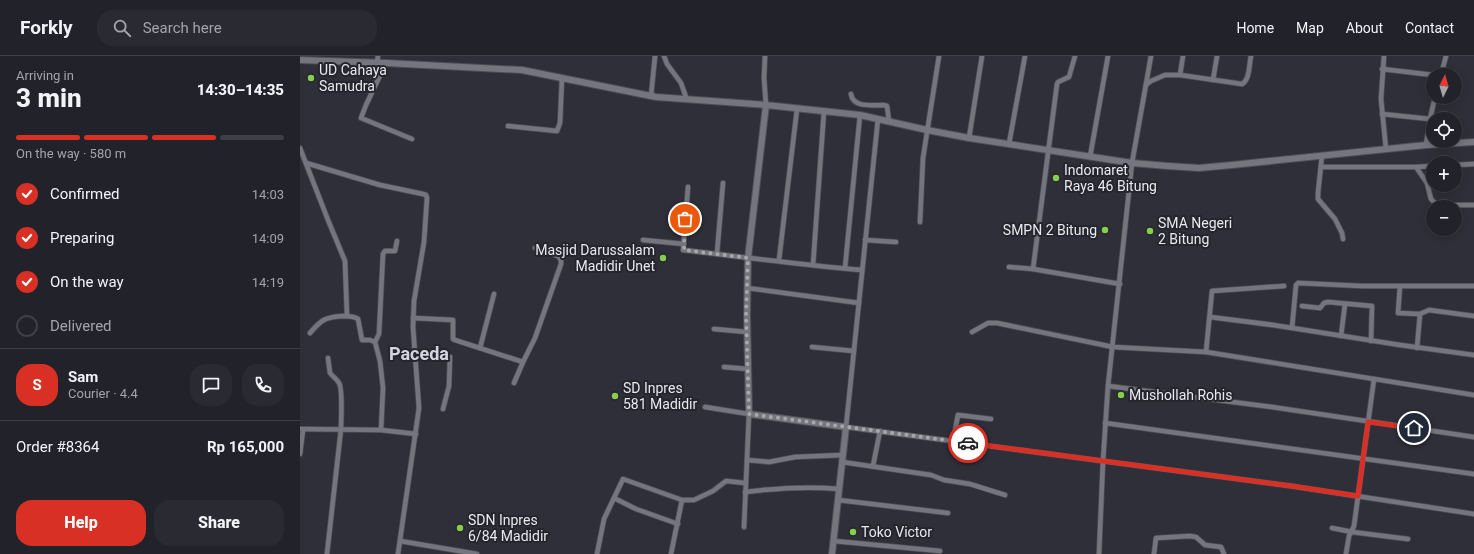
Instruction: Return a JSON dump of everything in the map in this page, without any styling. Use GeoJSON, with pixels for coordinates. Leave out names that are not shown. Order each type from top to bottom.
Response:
{"type":"FeatureCollection","features":[{"type":"Feature","properties":{"kind":"street"},"geometry":{"type":"LineString","coordinates":[[651,96],[655,56]]}},
{"type":"Feature","properties":{"kind":"street"},"geometry":{"type":"LineString","coordinates":[[664,56],[667,64],[681,83],[687,100]]}},
{"type":"Feature","properties":{"kind":"street"},"geometry":{"type":"LineString","coordinates":[[744,527],[749,414],[747,332],[748,258],[766,105],[764,78],[765,56]]}},
{"type":"Feature","properties":{"kind":"street"},"geometry":{"type":"LineString","coordinates":[[920,222],[923,158],[939,56]]}},
{"type":"Feature","properties":{"kind":"street"},"geometry":{"type":"LineString","coordinates":[[969,138],[982,56]]}},
{"type":"Feature","properties":{"kind":"street"},"geometry":{"type":"LineString","coordinates":[[1009,144],[1025,56]]}},
{"type":"Feature","properties":{"kind":"street"},"geometry":{"type":"LineString","coordinates":[[1033,269],[1056,84],[1069,77],[1075,56]]}},
{"type":"Feature","properties":{"kind":"street"},"geometry":{"type":"LineString","coordinates":[[1090,157],[1108,56]]}},
{"type":"Feature","properties":{"kind":"street"},"geometry":{"type":"LineString","coordinates":[[1099,554],[1108,386],[1132,163],[1151,56]]}},
{"type":"Feature","properties":{"kind":"street"},"geometry":{"type":"LineString","coordinates":[[1180,75],[1183,56]]}},
{"type":"Feature","properties":{"kind":"street"},"geometry":{"type":"LineString","coordinates":[[1213,80],[1217,56]]}},
{"type":"Feature","properties":{"kind":"street"},"geometry":{"type":"LineString","coordinates":[[1146,85],[1151,81],[1165,75],[1180,75],[1242,84],[1247,80],[1251,56]]}},
{"type":"Feature","properties":{"kind":"street"},"geometry":{"type":"LineString","coordinates":[[1384,56],[1381,83],[1382,114],[1386,149]]}},
{"type":"Feature","properties":{"kind":"street"},"geometry":{"type":"LineString","coordinates":[[1443,68],[1446,56]]}},
{"type":"Feature","properties":{"kind":"street"},"geometry":{"type":"LineString","coordinates":[[300,60],[378,59],[386,63],[522,70],[651,96],[766,105],[860,115],[969,138],[1132,163],[1199,168],[1426,145]]}},
{"type":"Feature","properties":{"kind":"street"},"geometry":{"type":"LineString","coordinates":[[386,63],[366,104],[361,118],[412,139]]}},
{"type":"Feature","properties":{"kind":"street"},"geometry":{"type":"LineString","coordinates":[[1382,69],[1426,74]]}},
{"type":"Feature","properties":{"kind":"street"},"geometry":{"type":"LineString","coordinates":[[508,126],[557,131],[560,123],[562,78]]}},
{"type":"Feature","properties":{"kind":"street"},"geometry":{"type":"LineString","coordinates":[[851,94],[852,99],[855,102],[887,106],[889,121]]}},
{"type":"Feature","properties":{"kind":"street"},"geometry":{"type":"LineString","coordinates":[[779,260],[797,108]]}},
{"type":"Feature","properties":{"kind":"street"},"geometry":{"type":"LineString","coordinates":[[813,265],[824,112]]}},
{"type":"Feature","properties":{"kind":"street"},"geometry":{"type":"LineString","coordinates":[[1382,114],[1426,119]]}},
{"type":"Feature","properties":{"kind":"street"},"geometry":{"type":"LineString","coordinates":[[845,268],[860,115]]}},
{"type":"Feature","properties":{"kind":"street"},"geometry":{"type":"LineString","coordinates":[[832,554],[878,119]]}},
{"type":"Feature","properties":{"kind":"street"},"geometry":{"type":"LineString","coordinates":[[1462,143],[1474,142]]}},
{"type":"Feature","properties":{"kind":"street"},"geometry":{"type":"LineString","coordinates":[[300,147],[345,261],[347,316]]}},
{"type":"Feature","properties":{"kind":"street"},"geometry":{"type":"LineString","coordinates":[[1322,156],[1318,199],[1335,219],[1342,233],[1343,239]]}},
{"type":"Feature","properties":{"kind":"street"},"geometry":{"type":"LineString","coordinates":[[306,163],[380,185],[426,195],[427,198],[424,242],[414,301],[413,318],[413,346],[419,401],[416,434],[398,554]]}},
{"type":"Feature","properties":{"kind":"street"},"geometry":{"type":"LineString","coordinates":[[1462,165],[1474,164]]}},
{"type":"Feature","properties":{"kind":"street"},"geometry":{"type":"LineString","coordinates":[[1321,167],[1426,166]]}},
{"type":"Feature","properties":{"kind":"street"},"geometry":{"type":"LineString","coordinates":[[1416,167],[1427,183],[1431,199],[1437,204],[1474,205]]}},
{"type":"Feature","properties":{"kind":"street"},"geometry":{"type":"LineString","coordinates":[[717,254],[723,183]]}},
{"type":"Feature","properties":{"kind":"street"},"geometry":{"type":"LineString","coordinates":[[688,187],[684,250],[862,270]]}},
{"type":"Feature","properties":{"kind":"street"},"geometry":{"type":"LineString","coordinates":[[643,240],[684,244]]}},
{"type":"Feature","properties":{"kind":"street"},"geometry":{"type":"LineString","coordinates":[[865,240],[896,242]]}},
{"type":"Feature","properties":{"kind":"street"},"geometry":{"type":"LineString","coordinates":[[381,430],[383,388],[376,342],[379,334],[383,254],[385,251],[395,251],[397,241]]}},
{"type":"Feature","properties":{"kind":"street"},"geometry":{"type":"LineString","coordinates":[[514,383],[540,324],[561,264],[561,260],[558,256],[535,248]]}},
{"type":"Feature","properties":{"kind":"street"},"geometry":{"type":"LineString","coordinates":[[1009,267],[1033,269],[1120,284]]}},
{"type":"Feature","properties":{"kind":"street"},"geometry":{"type":"LineString","coordinates":[[1292,328],[1296,285],[1298,283],[1362,286],[1474,286]]}},
{"type":"Feature","properties":{"kind":"street"},"geometry":{"type":"LineString","coordinates":[[1206,352],[1212,291],[1284,286]]}},
{"type":"Feature","properties":{"kind":"street"},"geometry":{"type":"LineString","coordinates":[[1400,286],[1398,313],[1420,314],[1429,310],[1474,316]]}},
{"type":"Feature","properties":{"kind":"street"},"geometry":{"type":"LineString","coordinates":[[747,288],[859,303]]}},
{"type":"Feature","properties":{"kind":"street"},"geometry":{"type":"LineString","coordinates":[[480,348],[494,294]]}},
{"type":"Feature","properties":{"kind":"street"},"geometry":{"type":"LineString","coordinates":[[1302,306],[1320,308],[1324,303],[1328,302],[1372,306],[1371,341]]}},
{"type":"Feature","properties":{"kind":"street"},"geometry":{"type":"LineString","coordinates":[[1341,336],[1345,304]]}},
{"type":"Feature","properties":{"kind":"street"},"geometry":{"type":"LineString","coordinates":[[1417,348],[1420,314]]}},
{"type":"Feature","properties":{"kind":"street"},"geometry":{"type":"LineString","coordinates":[[310,333],[318,323],[328,317],[347,316],[358,319],[362,340],[376,342]]}},
{"type":"Feature","properties":{"kind":"street"},"geometry":{"type":"LineString","coordinates":[[1210,317],[1474,355]]}},
{"type":"Feature","properties":{"kind":"street"},"geometry":{"type":"LineString","coordinates":[[413,318],[453,320],[454,340],[523,362]]}},
{"type":"Feature","properties":{"kind":"street"},"geometry":{"type":"LineString","coordinates":[[972,332],[988,323],[997,323],[1113,347],[1206,352],[1474,395]]}},
{"type":"Feature","properties":{"kind":"street"},"geometry":{"type":"LineString","coordinates":[[714,329],[747,332]]}},
{"type":"Feature","properties":{"kind":"street"},"geometry":{"type":"LineString","coordinates":[[812,347],[854,351]]}},
{"type":"Feature","properties":{"kind":"street"},"geometry":{"type":"LineString","coordinates":[[443,409],[449,386],[450,357]]}},
{"type":"Feature","properties":{"kind":"street"},"geometry":{"type":"LineString","coordinates":[[327,554],[341,429],[340,386],[330,373],[328,358]]}},
{"type":"Feature","properties":{"kind":"street"},"geometry":{"type":"LineString","coordinates":[[724,367],[748,369]]}},
{"type":"Feature","properties":{"kind":"street"},"geometry":{"type":"LineString","coordinates":[[1346,554],[1349,536],[1352,532],[1358,496],[1374,379]]}},
{"type":"Feature","properties":{"kind":"street"},"geometry":{"type":"LineString","coordinates":[[1108,386],[1272,407],[1474,437]]}},
{"type":"Feature","properties":{"kind":"street"},"geometry":{"type":"LineString","coordinates":[[705,407],[1103,462],[1291,486],[1474,514]]}},
{"type":"Feature","properties":{"kind":"street"},"geometry":{"type":"LineString","coordinates":[[953,441],[958,415],[991,419]]}},
{"type":"Feature","properties":{"kind":"street"},"geometry":{"type":"LineString","coordinates":[[1105,423],[1474,474]]}},
{"type":"Feature","properties":{"kind":"street"},"geometry":{"type":"LineString","coordinates":[[300,454],[301,430],[381,430],[416,434]]}},
{"type":"Feature","properties":{"kind":"street"},"geometry":{"type":"LineString","coordinates":[[873,466],[880,431]]}},
{"type":"Feature","properties":{"kind":"street"},"geometry":{"type":"LineString","coordinates":[[747,460],[769,462],[795,457],[842,459],[873,466],[934,476],[944,480],[970,484],[1005,495]]}},
{"type":"Feature","properties":{"kind":"street"},"geometry":{"type":"LineString","coordinates":[[597,554],[604,519],[623,479],[682,500],[694,500],[713,491],[726,481],[745,484]]}},
{"type":"Feature","properties":{"kind":"street"},"geometry":{"type":"LineString","coordinates":[[745,492],[816,487],[839,489]]}},
{"type":"Feature","properties":{"kind":"street"},"geometry":{"type":"LineString","coordinates":[[614,498],[636,509],[678,524]]}},
{"type":"Feature","properties":{"kind":"street"},"geometry":{"type":"LineString","coordinates":[[671,554],[682,500]]}},
{"type":"Feature","properties":{"kind":"street"},"geometry":{"type":"LineString","coordinates":[[838,500],[948,514]]}},
{"type":"Feature","properties":{"kind":"street"},"geometry":{"type":"LineString","coordinates":[[1332,528],[1408,539]]}},
{"type":"Feature","properties":{"kind":"street"},"geometry":{"type":"LineString","coordinates":[[1154,554],[1156,538],[1180,536],[1196,537],[1205,545],[1221,547],[1224,554]]}},
{"type":"Feature","properties":{"kind":"street"},"geometry":{"type":"LineString","coordinates":[[400,541],[477,554]]}},
{"type":"Feature","properties":{"kind":"street"},"geometry":{"type":"LineString","coordinates":[[834,541],[940,551]]}},
{"type":"Feature","properties":{"kind":"way so far"},"geometry":{"type":"LineString","coordinates":[[685,219],[684,250],[748,258],[746,315],[749,414],[968,443]]}},
{"type":"Feature","properties":{"kind":"place","name":"UD Cahaya Samudra"},"geometry":{"type":"Point","coordinates":[311,78]}},
{"type":"Feature","properties":{"kind":"place","name":"Indomaret Raya 46 Bitung"},"geometry":{"type":"Point","coordinates":[1056,178]}},
{"type":"Feature","properties":{"kind":"place","name":"SMPN 2 Bitung"},"geometry":{"type":"Point","coordinates":[1105,230]}},
{"type":"Feature","properties":{"kind":"place","name":"SMA Negeri 2 Bitung"},"geometry":{"type":"Point","coordinates":[1150,231]}},
{"type":"Feature","properties":{"kind":"place","name":"Masjid Darussalam Madidir Unet"},"geometry":{"type":"Point","coordinates":[663,258]}},
{"type":"Feature","properties":{"kind":"place","name":"Mushollah Rohis"},"geometry":{"type":"Point","coordinates":[1121,395]}},
{"type":"Feature","properties":{"kind":"place","name":"SD Inpres 581 Madidir"},"geometry":{"type":"Point","coordinates":[615,396]}},
{"type":"Feature","properties":{"kind":"place","name":"SDN Inpres 6/84 Madidir"},"geometry":{"type":"Point","coordinates":[460,528]}},
{"type":"Feature","properties":{"kind":"place","name":"Toko Victor"},"geometry":{"type":"Point","coordinates":[853,532]}},
{"type":"Feature","properties":{"kind":"district","name":"Paceda"},"geometry":{"type":"Point","coordinates":[419,354]}},
{"type":"Feature","properties":{"kind":"route"},"geometry":{"type":"LineString","coordinates":[[968,443],[1358,496],[1368,422],[1414,428]]}}]}
